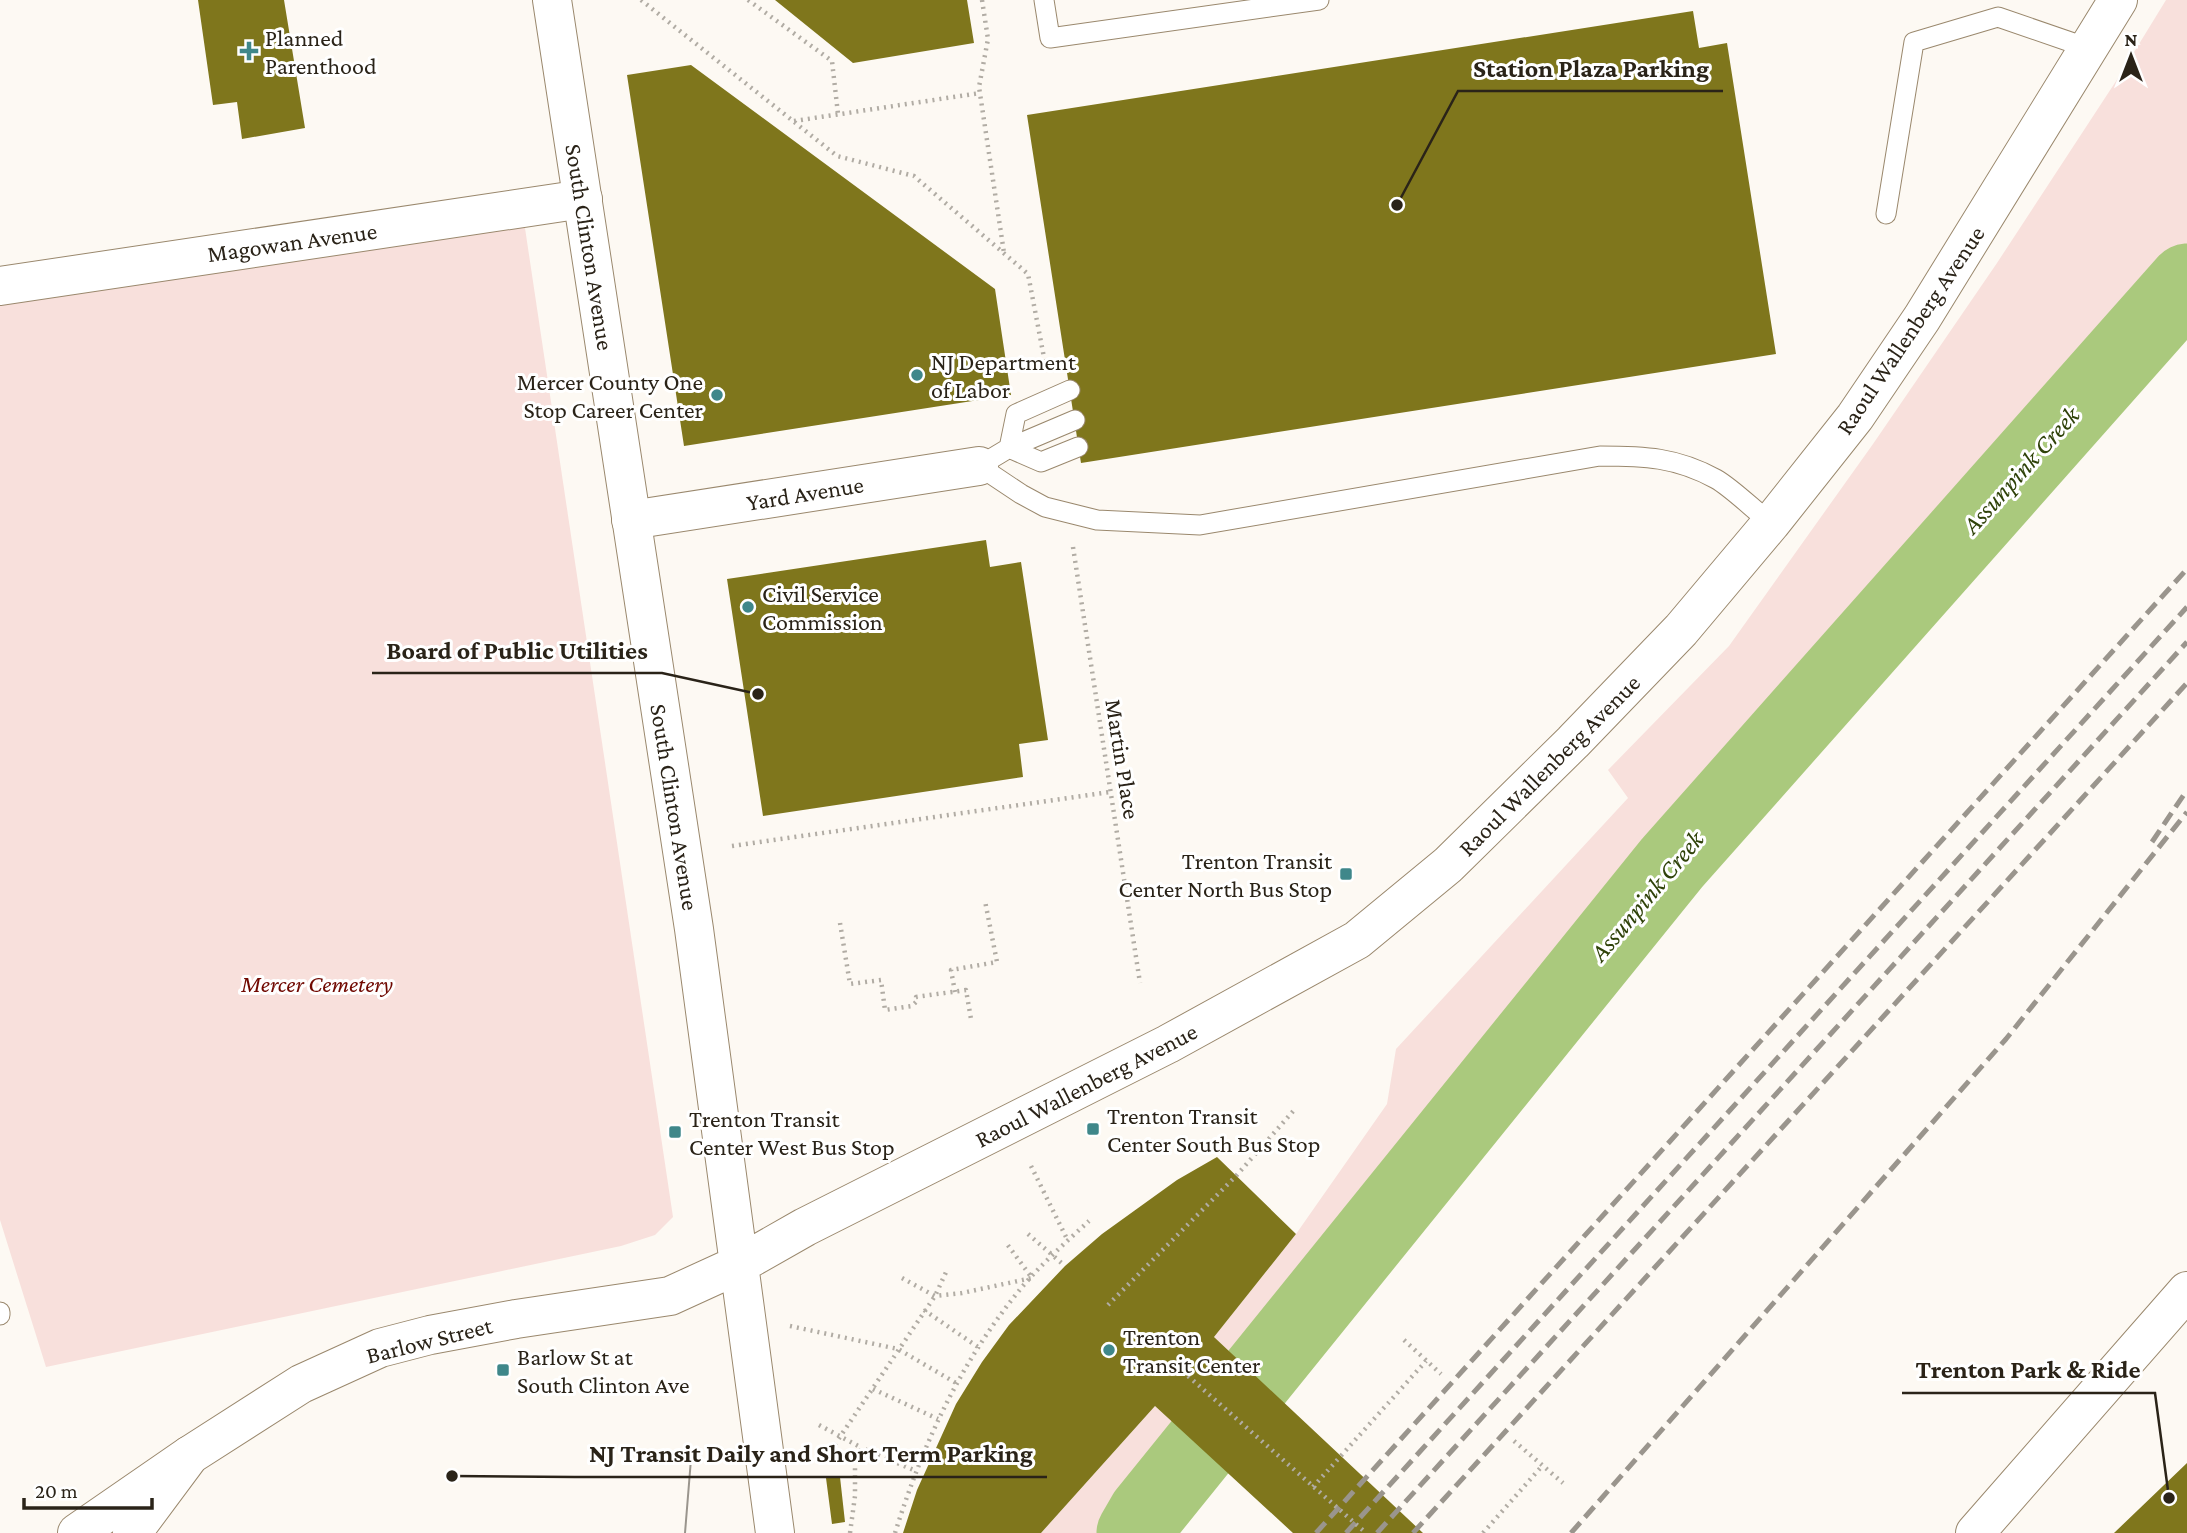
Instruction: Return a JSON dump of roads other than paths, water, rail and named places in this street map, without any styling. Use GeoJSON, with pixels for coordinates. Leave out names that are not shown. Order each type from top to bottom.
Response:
{"type":"FeatureCollection","features":[{"type":"Feature","properties":{"kind":"main road","name":"South Clinton Avenue"},"geometry":{"type":"LineString","coordinates":[[552,0],[694,929],[775,1533]]}},
{"type":"Feature","properties":{"kind":"main road","name":"Raoul Wallenberg Avenue"},"geometry":{"type":"LineString","coordinates":[[740,1264],[817,1220],[1181,1037],[1357,940],[1448,865],[1573,742],[1681,630],[1856,417],[1922,318],[2118,0]]}},
{"type":"Feature","properties":{"kind":"main road","name":"Magowan Avenue"},"geometry":{"type":"LineString","coordinates":[[0,286],[583,199]]}},
{"type":"Feature","properties":{"kind":"main road","name":"Yard Avenue"},"geometry":{"type":"LineString","coordinates":[[631,520],[994,457]]}},
{"type":"Feature","properties":{"kind":"main road","name":"Barlow Street"},"geometry":{"type":"LineString","coordinates":[[132,1533],[190,1455],[301,1384],[380,1348],[479,1326],[670,1296],[740,1264]]}},
{"type":"Feature","properties":{"kind":"main road"},"geometry":{"type":"LineString","coordinates":[[1975,1533],[2187,1291]]}},
{"type":"Feature","properties":{"kind":"main road"},"geometry":{"type":"LineString","coordinates":[[77,1533],[190,1455]]}},
{"type":"Feature","properties":{"kind":"lane"},"geometry":{"type":"LineString","coordinates":[[1044,0],[1050,38],[1319,0]]}},
{"type":"Feature","properties":{"kind":"lane"},"geometry":{"type":"LineString","coordinates":[[1886,214],[1914,42],[1998,17],[2088,48]]}},
{"type":"Feature","properties":{"kind":"lane"},"geometry":{"type":"LineString","coordinates":[[994,457],[1016,414],[1070,390]]}},
{"type":"Feature","properties":{"kind":"lane"},"geometry":{"type":"LineString","coordinates":[[994,457],[1074,420]]}},
{"type":"Feature","properties":{"kind":"lane"},"geometry":{"type":"LineString","coordinates":[[994,457],[1041,462],[1078,447]]}},
{"type":"Feature","properties":{"kind":"lane"},"geometry":{"type":"LineString","coordinates":[[994,457],[1021,494],[1045,507],[1097,520],[1200,525],[1600,457],[1637,456],[1670,460],[1717,480],[1771,523]]}},
{"type":"Feature","properties":{"kind":"waterway","name":"Assunpink Creek"},"geometry":{"type":"LineString","coordinates":[[1135,1533],[1146,1514],[1672,863],[2187,282]]}},
{"type":"Feature","properties":{"kind":"tram line"},"geometry":{"type":"LineString","coordinates":[[685,1533],[691,1459]]}},
{"type":"Feature","properties":{"kind":"railway"},"geometry":{"type":"LineString","coordinates":[[1316,1533],[2187,569]]}},
{"type":"Feature","properties":{"kind":"railway"},"geometry":{"type":"LineString","coordinates":[[1346,1533],[2187,607]]}},
{"type":"Feature","properties":{"kind":"railway"},"geometry":{"type":"LineString","coordinates":[[1377,1533],[2187,642]]}},
{"type":"Feature","properties":{"kind":"railway"},"geometry":{"type":"LineString","coordinates":[[1413,1533],[2187,683]]}},
{"type":"Feature","properties":{"kind":"railway"},"geometry":{"type":"LineString","coordinates":[[2152,842],[2187,790]]}},
{"type":"Feature","properties":{"kind":"railway"},"geometry":{"type":"LineString","coordinates":[[1571,1533],[2006,1039],[2187,812]]}},
{"type":"Feature","properties":{"kind":"place","name":"Planned Parenthood"},"geometry":{"type":"Point","coordinates":[249,51]}},
{"type":"Feature","properties":{"kind":"place","name":"Station Plaza Parking"},"geometry":{"type":"Point","coordinates":[1397,205]}},
{"type":"Feature","properties":{"kind":"place","name":"NJ Department of Labor"},"geometry":{"type":"Point","coordinates":[917,375]}},
{"type":"Feature","properties":{"kind":"place","name":"Mercer County One Stop Career Center"},"geometry":{"type":"Point","coordinates":[717,395]}},
{"type":"Feature","properties":{"kind":"place","name":"Civil Service Commission"},"geometry":{"type":"Point","coordinates":[748,607]}},
{"type":"Feature","properties":{"kind":"place","name":"Board of Public Utilities"},"geometry":{"type":"Point","coordinates":[758,694]}},
{"type":"Feature","properties":{"kind":"place","name":"Trenton Transit Center North Bus Stop"},"geometry":{"type":"Point","coordinates":[1346,874]}},
{"type":"Feature","properties":{"kind":"place","name":"Trenton Transit Center South Bus Stop"},"geometry":{"type":"Point","coordinates":[1093,1129]}},
{"type":"Feature","properties":{"kind":"place","name":"Trenton Transit Center West Bus Stop"},"geometry":{"type":"Point","coordinates":[675,1132]}},
{"type":"Feature","properties":{"kind":"place","name":"Trenton Transit Center"},"geometry":{"type":"Point","coordinates":[1109,1350]}},
{"type":"Feature","properties":{"kind":"place","name":"Barlow St at South Clinton Ave"},"geometry":{"type":"Point","coordinates":[503,1370]}},
{"type":"Feature","properties":{"kind":"place","name":"NJ Transit Daily and Short Term Parking"},"geometry":{"type":"Point","coordinates":[452,1476]}},
{"type":"Feature","properties":{"kind":"place","name":"Trenton Park & Ride"},"geometry":{"type":"Point","coordinates":[2169,1498]}},
{"type":"Feature","properties":{"kind":"park label","name":"Mercer Cemetery"},"geometry":{"type":"Point","coordinates":[317,983]}}]}
